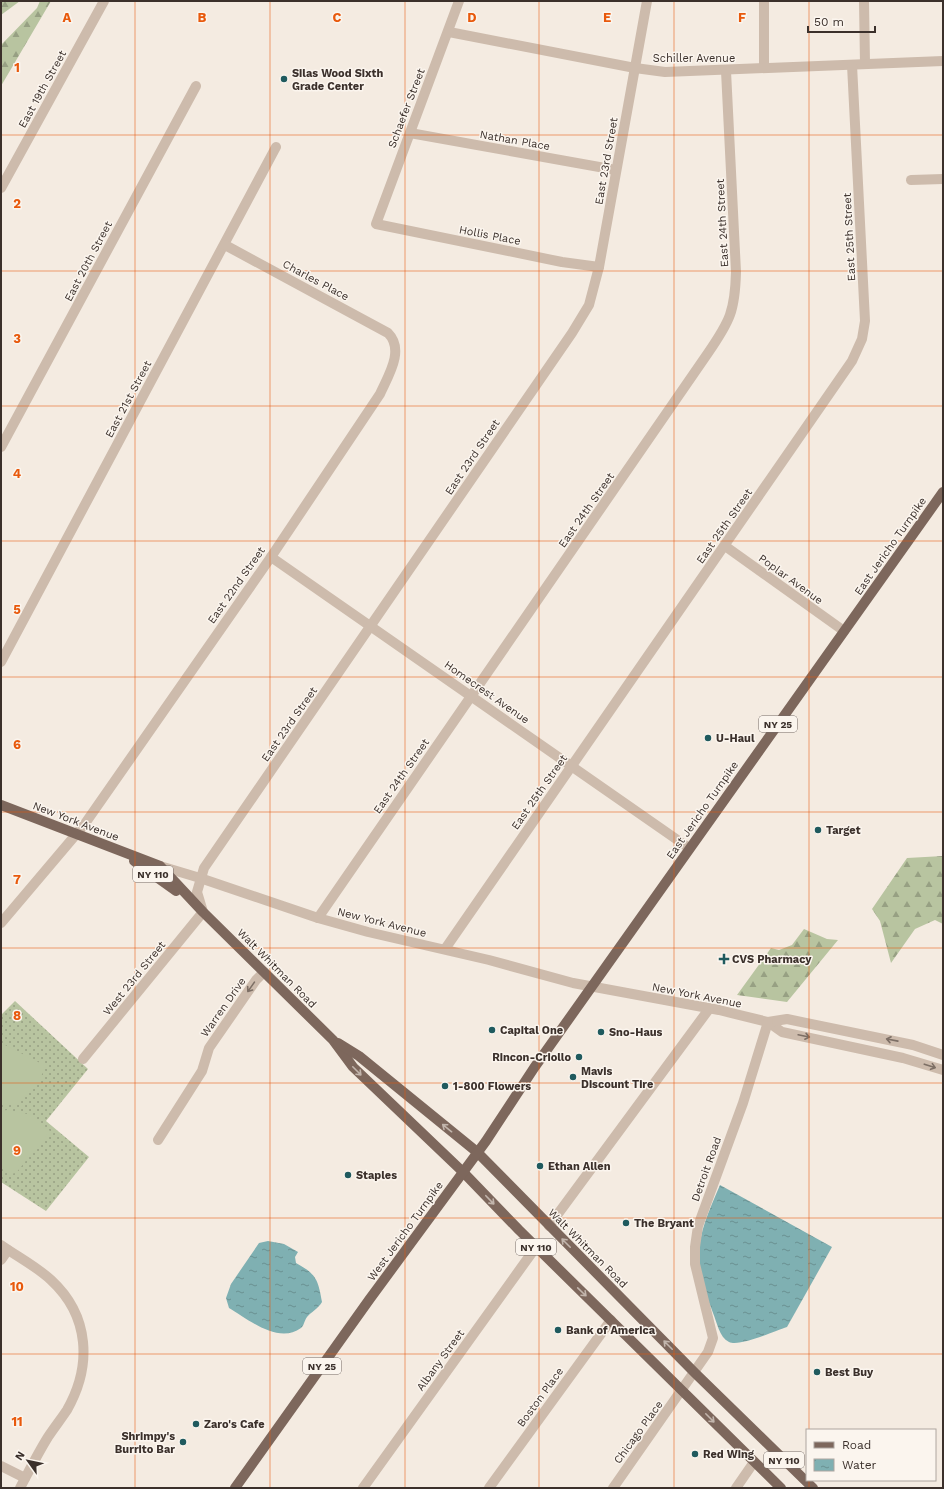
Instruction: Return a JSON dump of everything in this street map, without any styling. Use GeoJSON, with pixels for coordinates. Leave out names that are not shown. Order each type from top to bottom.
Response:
{"type":"FeatureCollection","features":[{"type":"Feature","properties":{"kind":"main road","name":"East Jericho Turnpike"},"geometry":{"type":"LineString","coordinates":[[592,986],[943,492]]}},
{"type":"Feature","properties":{"kind":"main road","name":"New York Avenue"},"geometry":{"type":"LineString","coordinates":[[1,805],[98,844],[160,866]]}},
{"type":"Feature","properties":{"kind":"main road","name":"Walt Whitman Road"},"geometry":{"type":"LineString","coordinates":[[98,844],[121,853],[143,867],[203,912]]}},
{"type":"Feature","properties":{"kind":"main road","name":"Walt Whitman Road"},"geometry":{"type":"LineString","coordinates":[[160,866],[203,912],[333,1040],[353,1068],[463,1172],[536,1247],[781,1488]]}},
{"type":"Feature","properties":{"kind":"main road","name":"West Jericho Turnpike"},"geometry":{"type":"LineString","coordinates":[[235,1488],[369,1300],[463,1172],[592,986]]}},
{"type":"Feature","properties":{"kind":"main road","name":"Walt Whitman Road"},"geometry":{"type":"LineString","coordinates":[[333,1040],[359,1056],[477,1152],[549,1226],[813,1488]]}},
{"type":"Feature","properties":{"kind":"street","name":"East 19th Street"},"geometry":{"type":"LineString","coordinates":[[1,188],[104,1]]}},
{"type":"Feature","properties":{"kind":"street","name":"Schaefer Street"},"geometry":{"type":"LineString","coordinates":[[376,224],[459,1]]}},
{"type":"Feature","properties":{"kind":"street","name":"East 23rd Street"},"geometry":{"type":"LineString","coordinates":[[200,878],[204,868],[572,333],[589,305],[598,267],[647,1]]}},
{"type":"Feature","properties":{"kind":"street"},"geometry":{"type":"LineString","coordinates":[[764,1],[764,67]]}},
{"type":"Feature","properties":{"kind":"street"},"geometry":{"type":"LineString","coordinates":[[864,1],[865,64]]}},
{"type":"Feature","properties":{"kind":"street","name":"Schiller Avenue"},"geometry":{"type":"LineString","coordinates":[[448,32],[635,68],[665,72],[726,71],[764,67],[943,61]]}},
{"type":"Feature","properties":{"kind":"street","name":"East 25th Street"},"geometry":{"type":"LineString","coordinates":[[445,949],[647,654],[725,546],[852,361],[862,339],[865,320],[852,65]]}},
{"type":"Feature","properties":{"kind":"street","name":"East 24th Street"},"geometry":{"type":"LineString","coordinates":[[318,918],[708,353],[732,313],[736,293],[736,272],[726,71]]}},
{"type":"Feature","properties":{"kind":"street","name":"East 20th Street"},"geometry":{"type":"LineString","coordinates":[[1,447],[196,86]]}},
{"type":"Feature","properties":{"kind":"street","name":"Nathan Place"},"geometry":{"type":"LineString","coordinates":[[410,133],[616,170]]}},
{"type":"Feature","properties":{"kind":"street","name":"East 21st Street"},"geometry":{"type":"LineString","coordinates":[[1,662],[225,246],[276,147]]}},
{"type":"Feature","properties":{"kind":"street"},"geometry":{"type":"LineString","coordinates":[[911,180],[943,179]]}},
{"type":"Feature","properties":{"kind":"street","name":"Hollis Place"},"geometry":{"type":"LineString","coordinates":[[376,224],[562,262],[598,267]]}},
{"type":"Feature","properties":{"kind":"street","name":"Charles Place"},"geometry":{"type":"LineString","coordinates":[[225,246],[380,328],[394,339]]}},
{"type":"Feature","properties":{"kind":"street","name":"East 22nd Street"},"geometry":{"type":"LineString","coordinates":[[1,923],[84,825],[271,557],[380,394],[396,354],[394,339]]}},
{"type":"Feature","properties":{"kind":"street","name":"Poplar Avenue"},"geometry":{"type":"LineString","coordinates":[[725,546],[844,631]]}},
{"type":"Feature","properties":{"kind":"street","name":"Homecrest Avenue"},"geometry":{"type":"LineString","coordinates":[[271,557],[370,627],[472,695],[689,848]]}},
{"type":"Feature","properties":{"kind":"street","name":"New York Avenue"},"geometry":{"type":"LineString","coordinates":[[160,866],[318,918],[592,986],[768,1022],[787,1019],[913,1045],[943,1055]]}},
{"type":"Feature","properties":{"kind":"street"},"geometry":{"type":"LineString","coordinates":[[200,878],[197,892],[203,912]]}},
{"type":"Feature","properties":{"kind":"street","name":"West 23rd Street"},"geometry":{"type":"LineString","coordinates":[[84,1059],[203,912]]}},
{"type":"Feature","properties":{"kind":"street","name":"Warren Drive"},"geometry":{"type":"LineString","coordinates":[[158,1140],[202,1071],[210,1048],[240,1003],[264,972]]}},
{"type":"Feature","properties":{"kind":"street"},"geometry":{"type":"LineString","coordinates":[[549,1226],[709,1009]]}},
{"type":"Feature","properties":{"kind":"street","name":"New York Avenue"},"geometry":{"type":"LineString","coordinates":[[768,1022],[782,1032],[903,1058],[943,1070]]}},
{"type":"Feature","properties":{"kind":"street","name":"Detroit Road"},"geometry":{"type":"LineString","coordinates":[[682,1391],[708,1352],[713,1338],[695,1264],[695,1247],[698,1226],[743,1103],[768,1022]]}},
{"type":"Feature","properties":{"kind":"street","name":"Albany Street"},"geometry":{"type":"LineString","coordinates":[[363,1488],[536,1247]]}},
{"type":"Feature","properties":{"kind":"street"},"geometry":{"type":"LineString","coordinates":[[1,1260],[4,1248],[33,1265],[52,1280],[68,1300],[78,1320],[83,1338],[83,1371],[77,1389],[66,1411],[47,1438],[20,1488]]}},
{"type":"Feature","properties":{"kind":"street","name":"Boston Place"},"geometry":{"type":"LineString","coordinates":[[489,1488],[611,1320]]}},
{"type":"Feature","properties":{"kind":"street","name":"Chicago Place"},"geometry":{"type":"LineString","coordinates":[[613,1488],[682,1391]]}},
{"type":"Feature","properties":{"kind":"street"},"geometry":{"type":"LineString","coordinates":[[736,1488],[754,1462]]}},
{"type":"Feature","properties":{"kind":"street"},"geometry":{"type":"LineString","coordinates":[[1,1466],[25,1478]]}},
{"type":"Feature","properties":{"kind":"green space"},"geometry":{"type":"Polygon","coordinates":[[[1,1],[20,1],[1,15],[1,1]]]}},
{"type":"Feature","properties":{"kind":"green space"},"geometry":{"type":"Polygon","coordinates":[[[40,1],[51,1],[1,86],[1,45],[37,8],[40,1]]]}},
{"type":"Feature","properties":{"kind":"green space"},"geometry":{"type":"Polygon","coordinates":[[[943,856],[943,924],[935,920],[915,929],[891,963],[880,921],[872,909],[907,858],[943,856]]]}},
{"type":"Feature","properties":{"kind":"green space"},"geometry":{"type":"Polygon","coordinates":[[[804,929],[827,939],[838,940],[787,1002],[737,995],[771,948],[779,950],[792,945],[804,929]]]}},
{"type":"Feature","properties":{"kind":"green space"},"geometry":{"type":"Polygon","coordinates":[[[15,1001],[88,1069],[46,1121],[89,1157],[46,1211],[1,1182],[1,1015],[15,1001]]]}},
{"type":"Feature","properties":{"kind":"green space"},"geometry":{"type":"Polygon","coordinates":[[[1,1043],[46,1066],[36,1087],[15,1103],[1,1103],[1,1043]]]}},
{"type":"Feature","properties":{"kind":"green space"},"geometry":{"type":"Polygon","coordinates":[[[6,1110],[32,1115],[50,1131],[16,1173],[9,1174],[1,1168],[1,1112],[6,1110]]]}},
{"type":"Feature","properties":{"kind":"water"},"geometry":{"type":"Polygon","coordinates":[[[720,1185],[832,1247],[787,1327],[749,1341],[734,1343],[729,1342],[723,1337],[706,1296],[701,1277],[699,1250],[701,1238],[704,1225],[720,1185]]]}},
{"type":"Feature","properties":{"kind":"water"},"geometry":{"type":"Polygon","coordinates":[[[268,1241],[284,1244],[298,1252],[295,1257],[296,1263],[308,1270],[315,1278],[322,1302],[319,1307],[307,1317],[301,1328],[283,1334],[273,1332],[254,1324],[229,1308],[226,1298],[231,1284],[259,1243],[268,1241]]]}},
{"type":"Feature","properties":{"kind":"place","name":"Silas Wood Sixth Grade Center"},"geometry":{"type":"Point","coordinates":[284,79]}},
{"type":"Feature","properties":{"kind":"place","name":"U-Haul"},"geometry":{"type":"Point","coordinates":[708,738]}},
{"type":"Feature","properties":{"kind":"place","name":"Target"},"geometry":{"type":"Point","coordinates":[818,830]}},
{"type":"Feature","properties":{"kind":"place","name":"CVS Pharmacy"},"geometry":{"type":"Point","coordinates":[724,959]}},
{"type":"Feature","properties":{"kind":"place","name":"Capital One"},"geometry":{"type":"Point","coordinates":[492,1030]}},
{"type":"Feature","properties":{"kind":"place","name":"Sno-Haus"},"geometry":{"type":"Point","coordinates":[601,1032]}},
{"type":"Feature","properties":{"kind":"place","name":"Rincon-Criollo"},"geometry":{"type":"Point","coordinates":[579,1057]}},
{"type":"Feature","properties":{"kind":"place","name":"Mavis Discount Tire"},"geometry":{"type":"Point","coordinates":[573,1077]}},
{"type":"Feature","properties":{"kind":"place","name":"1-800 Flowers"},"geometry":{"type":"Point","coordinates":[445,1086]}},
{"type":"Feature","properties":{"kind":"place","name":"Ethan Allen"},"geometry":{"type":"Point","coordinates":[540,1166]}},
{"type":"Feature","properties":{"kind":"place","name":"Staples"},"geometry":{"type":"Point","coordinates":[348,1175]}},
{"type":"Feature","properties":{"kind":"place","name":"The Bryant"},"geometry":{"type":"Point","coordinates":[626,1223]}},
{"type":"Feature","properties":{"kind":"place","name":"Bank of America"},"geometry":{"type":"Point","coordinates":[558,1330]}},
{"type":"Feature","properties":{"kind":"place","name":"Best Buy"},"geometry":{"type":"Point","coordinates":[817,1372]}},
{"type":"Feature","properties":{"kind":"place","name":"Zaro's Cafe"},"geometry":{"type":"Point","coordinates":[196,1424]}},
{"type":"Feature","properties":{"kind":"place","name":"Shrimpy's Burrito Bar"},"geometry":{"type":"Point","coordinates":[183,1442]}},
{"type":"Feature","properties":{"kind":"place","name":"Red Wing"},"geometry":{"type":"Point","coordinates":[695,1454]}}]}
